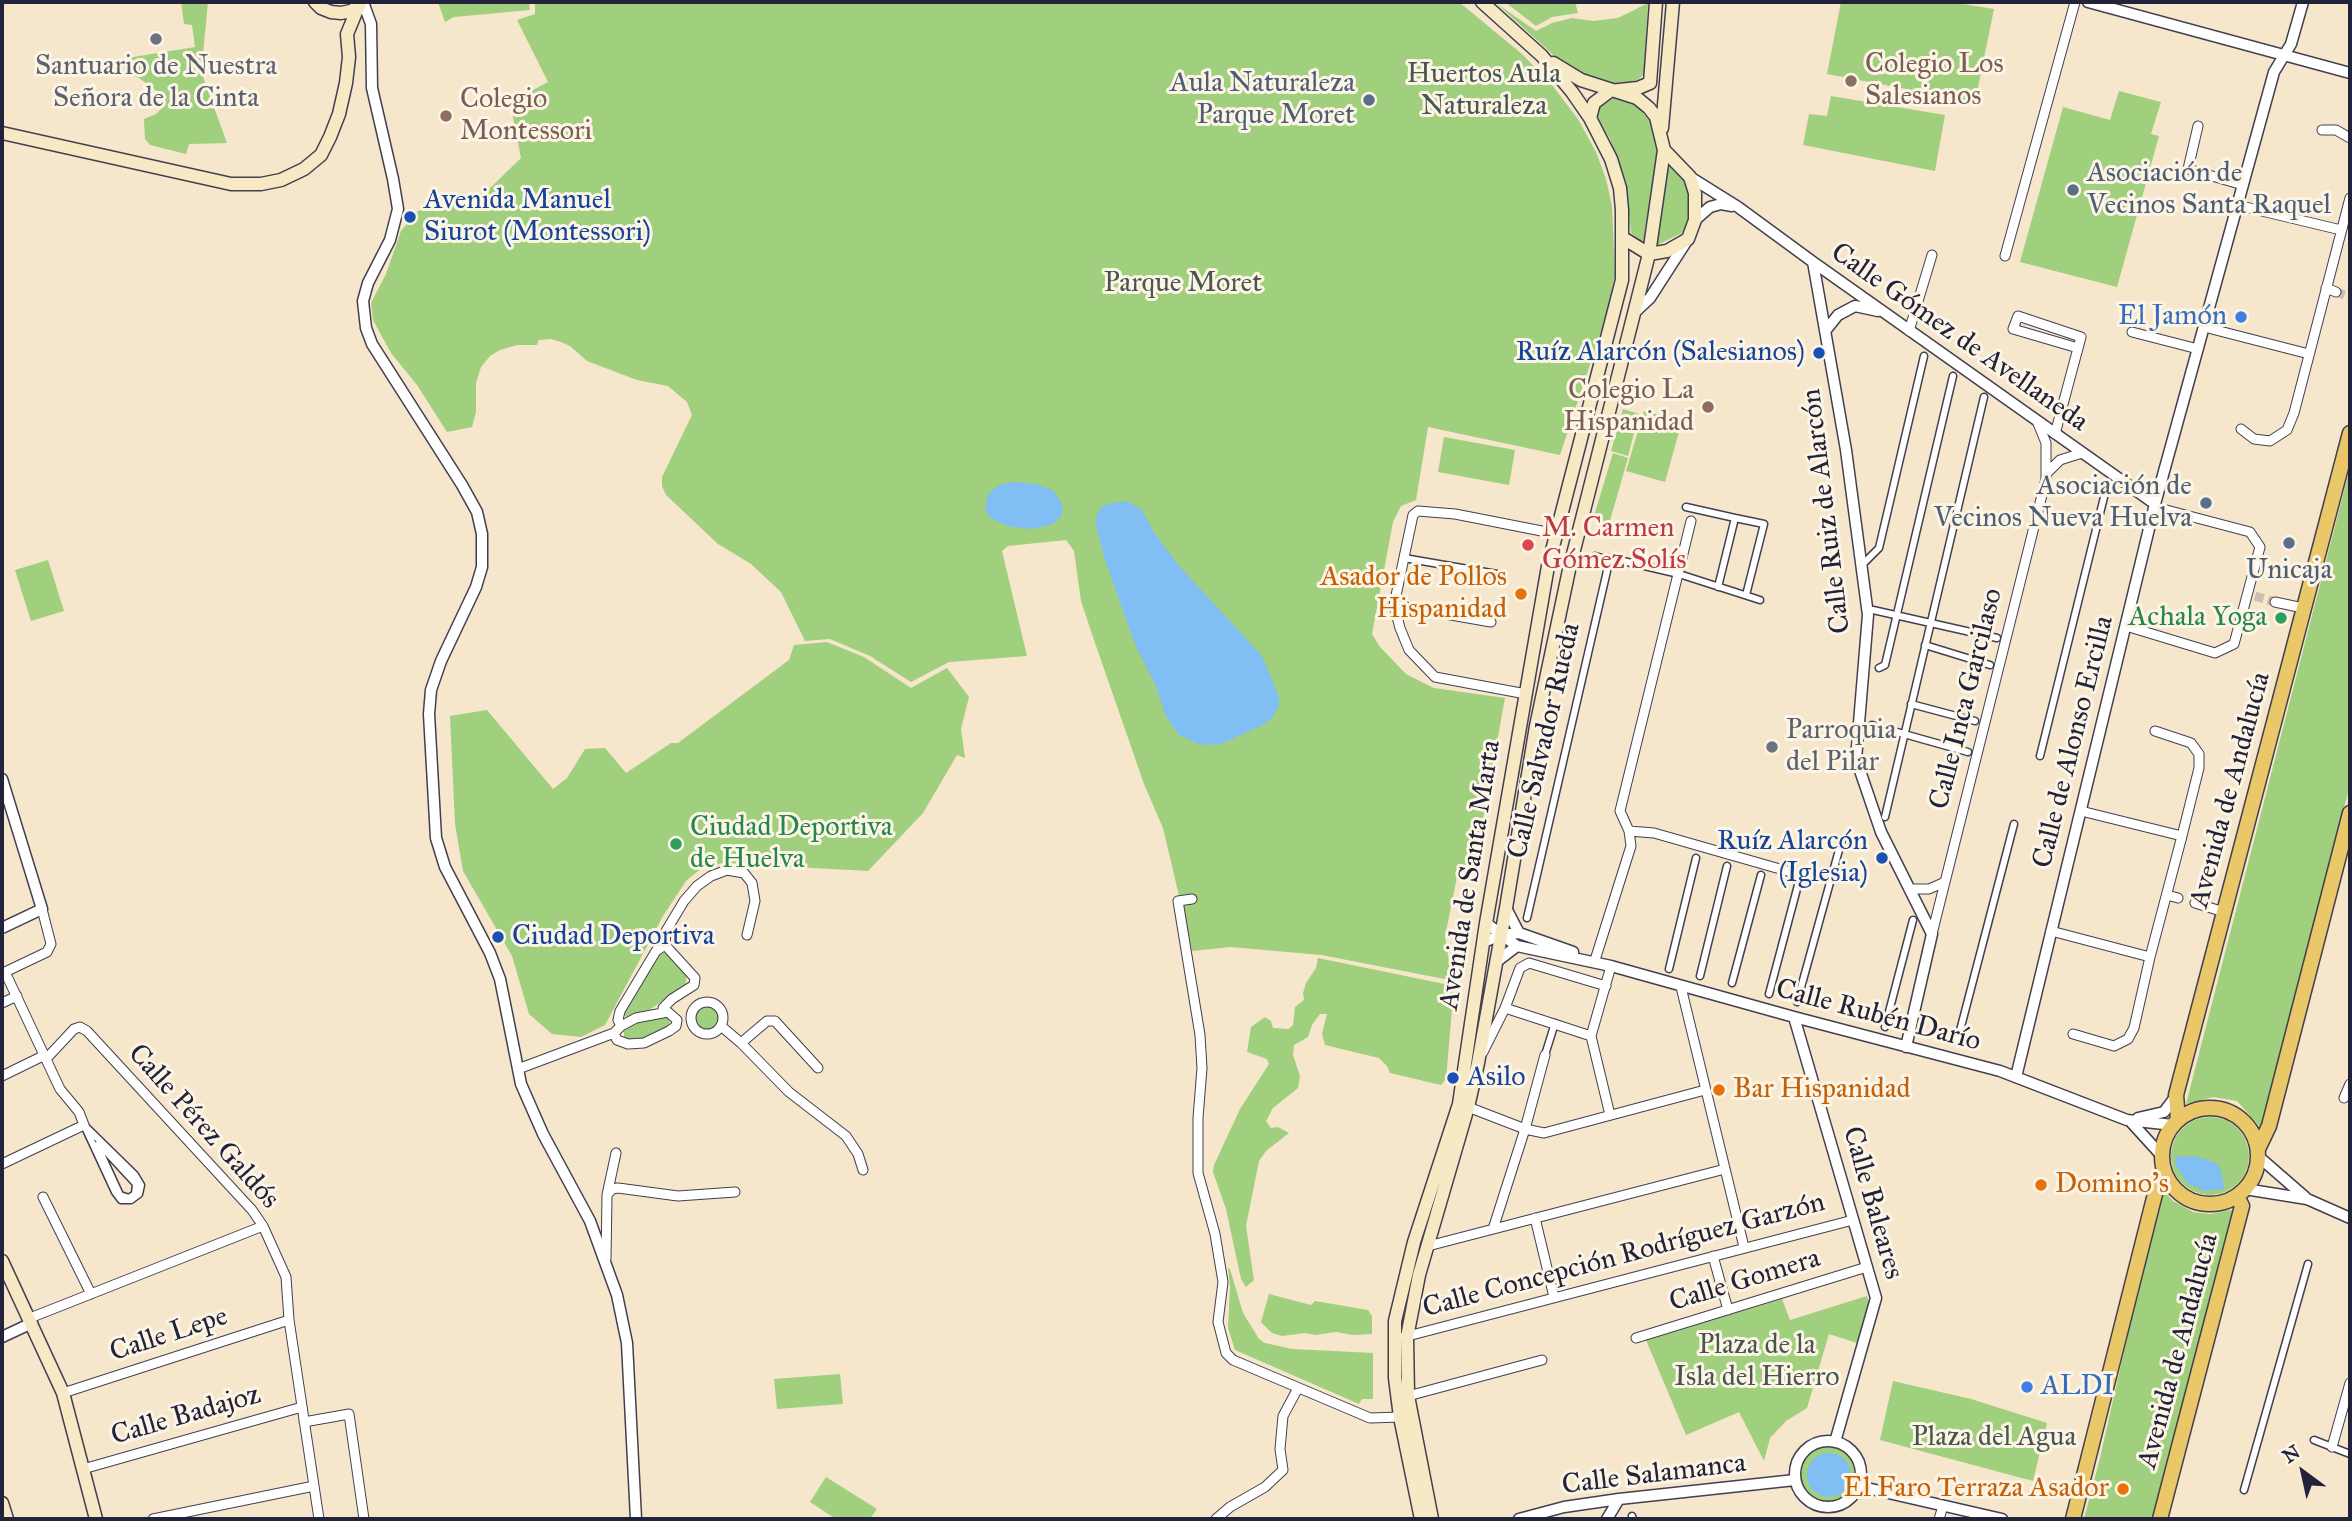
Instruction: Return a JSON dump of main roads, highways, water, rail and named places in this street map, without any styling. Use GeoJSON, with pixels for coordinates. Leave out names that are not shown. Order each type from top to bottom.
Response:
{"type":"FeatureCollection","features":[{"type":"Feature","properties":{"kind":"main road"},"geometry":{"type":"LineString","coordinates":[[315,2],[321,8],[341,13],[361,3]]}},
{"type":"Feature","properties":{"kind":"main road","name":"Avenida de Santa Marta"},"geometry":{"type":"LineString","coordinates":[[1432,1519],[1408,1396],[1401,1336],[1428,1246],[1464,1105],[1486,923],[1548,566],[1622,280],[1620,188],[1611,159],[1590,118],[1542,56],[1482,2]]}},
{"type":"Feature","properties":{"kind":"main road"},"geometry":{"type":"LineString","coordinates":[[1590,118],[1594,103],[1610,91],[1638,88],[1650,83],[1656,2]]}},
{"type":"Feature","properties":{"kind":"main road"},"geometry":{"type":"LineString","coordinates":[[1652,69],[1664,48],[1672,2]]}},
{"type":"Feature","properties":{"kind":"main road"},"geometry":{"type":"LineString","coordinates":[[1662,147],[1672,2]]}},
{"type":"Feature","properties":{"kind":"main road"},"geometry":{"type":"LineString","coordinates":[[2,133],[230,184],[261,184],[281,180],[304,169],[321,155],[330,137],[346,83],[349,57],[347,34],[361,3]]}},
{"type":"Feature","properties":{"kind":"main road"},"geometry":{"type":"LineString","coordinates":[[331,12],[347,34]]}},
{"type":"Feature","properties":{"kind":"main road","name":"Avenida de Santa Marta"},"geometry":{"type":"LineString","coordinates":[[1420,1519],[1395,1378],[1401,1336],[1403,1283],[1414,1242],[1478,1063],[1536,726],[1569,570],[1649,254],[1662,147],[1656,117],[1637,98],[1581,80],[1542,56]]}},
{"type":"Feature","properties":{"kind":"main road","name":"Avenida de Santa Marta"},"geometry":{"type":"LineString","coordinates":[[1649,254],[1667,251],[1688,239],[1695,220],[1695,193],[1690,177],[1662,147]]}},
{"type":"Feature","properties":{"kind":"main road"},"geometry":{"type":"LineString","coordinates":[[1623,238],[1649,254]]}},
{"type":"Feature","properties":{"kind":"main road","name":"Avenida de Andalucía"},"geometry":{"type":"LineString","coordinates":[[2176,1123],[2176,1096],[2350,433]]}},
{"type":"Feature","properties":{"kind":"main road"},"geometry":{"type":"LineString","coordinates":[[2163,1163],[2176,1189],[2195,1202],[2209,1204],[2224,1202],[2241,1192],[2255,1174],[2258,1153],[2269,1126],[2350,813]]}},
{"type":"Feature","properties":{"kind":"main road"},"geometry":{"type":"LineString","coordinates":[[2073,1519],[2163,1163],[2165,1140],[2176,1123],[2191,1112],[2220,1108],[2245,1122],[2254,1134],[2258,1153]]}},
{"type":"Feature","properties":{"kind":"main road","name":"Avenida de Andalucía"},"geometry":{"type":"LineString","coordinates":[[2160,1519],[2242,1206],[2241,1192]]}},
{"type":"Feature","properties":{"kind":"main road"},"geometry":{"type":"LineString","coordinates":[[1414,1242],[1428,1246]]}},
{"type":"Feature","properties":{"kind":"main road"},"geometry":{"type":"LineString","coordinates":[[2,1261],[63,1393],[96,1519]]}},
{"type":"Feature","properties":{"kind":"main road"},"geometry":{"type":"LineString","coordinates":[[2,1503],[7,1519]]}},
{"type":"Feature","properties":{"kind":"water"},"geometry":{"type":"Polygon","coordinates":[[[1012,482],[1037,484],[1050,489],[1062,504],[1062,516],[1051,525],[1029,529],[1007,526],[991,518],[985,509],[988,494],[999,485],[1012,482]]]}},
{"type":"Feature","properties":{"kind":"water"},"geometry":{"type":"Polygon","coordinates":[[[1127,501],[1141,509],[1155,534],[1180,567],[1262,656],[1279,697],[1279,706],[1272,718],[1263,725],[1221,744],[1201,745],[1179,735],[1165,715],[1156,686],[1136,647],[1106,563],[1096,526],[1096,516],[1102,507],[1127,501]]]}},
{"type":"Feature","properties":{"kind":"water"},"geometry":{"type":"Polygon","coordinates":[[[2175,1157],[2199,1157],[2216,1163],[2221,1170],[2224,1189],[2205,1191],[2187,1183],[2176,1166],[2175,1157]]]}},
{"type":"Feature","properties":{"kind":"water"},"geometry":{"type":"Polygon","coordinates":[[[1829,1453],[1845,1459],[1851,1475],[1845,1491],[1829,1497],[1813,1491],[1807,1475],[1813,1459],[1829,1453]]]}},
{"type":"Feature","properties":{"kind":"tunnel"},"geometry":{"type":"LineString","coordinates":[[2336,292],[2350,297]]}},
{"type":"Feature","properties":{"kind":"tunnel"},"geometry":{"type":"LineString","coordinates":[[2255,596],[2275,602]]}},
{"type":"Feature","properties":{"kind":"place","name":"Santuario de Nuestra Señora de la Cinta"},"geometry":{"type":"Point","coordinates":[156,39]}},
{"type":"Feature","properties":{"kind":"place","name":"Colegio Los Salesianos"},"geometry":{"type":"Point","coordinates":[1851,81]}},
{"type":"Feature","properties":{"kind":"place","name":"Aula Naturaleza Parque Moret"},"geometry":{"type":"Point","coordinates":[1369,100]}},
{"type":"Feature","properties":{"kind":"place","name":"Colegio Montessori"},"geometry":{"type":"Point","coordinates":[446,116]}},
{"type":"Feature","properties":{"kind":"place","name":"Asociación de Vecinos Santa Raquel"},"geometry":{"type":"Point","coordinates":[2073,190]}},
{"type":"Feature","properties":{"kind":"place","name":"Avenida Manuel Siurot (Montessori)"},"geometry":{"type":"Point","coordinates":[410,217]}},
{"type":"Feature","properties":{"kind":"place","name":"El Jamón"},"geometry":{"type":"Point","coordinates":[2241,317]}},
{"type":"Feature","properties":{"kind":"place","name":"Ruíz Alarcón (Salesianos)"},"geometry":{"type":"Point","coordinates":[1819,353]}},
{"type":"Feature","properties":{"kind":"place","name":"Colegio La Hispanidad"},"geometry":{"type":"Point","coordinates":[1708,407]}},
{"type":"Feature","properties":{"kind":"place","name":"Asociación de Vecinos Nueva Huelva"},"geometry":{"type":"Point","coordinates":[2206,503]}},
{"type":"Feature","properties":{"kind":"place","name":"Unicaja"},"geometry":{"type":"Point","coordinates":[2289,543]}},
{"type":"Feature","properties":{"kind":"place","name":"M. Carmen Gómez Solís"},"geometry":{"type":"Point","coordinates":[1528,545]}},
{"type":"Feature","properties":{"kind":"place","name":"Asador de Pollos Hispanidad"},"geometry":{"type":"Point","coordinates":[1521,594]}},
{"type":"Feature","properties":{"kind":"place","name":"Achala Yoga"},"geometry":{"type":"Point","coordinates":[2281,618]}},
{"type":"Feature","properties":{"kind":"place","name":"Parroquia del Pilar"},"geometry":{"type":"Point","coordinates":[1772,747]}},
{"type":"Feature","properties":{"kind":"place","name":"Ciudad Deportiva de Huelva"},"geometry":{"type":"Point","coordinates":[676,844]}},
{"type":"Feature","properties":{"kind":"place","name":"Ruíz Alarcón (Iglesia)"},"geometry":{"type":"Point","coordinates":[1882,858]}},
{"type":"Feature","properties":{"kind":"place","name":"Ciudad Deportiva"},"geometry":{"type":"Point","coordinates":[498,937]}},
{"type":"Feature","properties":{"kind":"place","name":"Asilo"},"geometry":{"type":"Point","coordinates":[1453,1078]}},
{"type":"Feature","properties":{"kind":"place","name":"Bar Hispanidad"},"geometry":{"type":"Point","coordinates":[1719,1090]}},
{"type":"Feature","properties":{"kind":"place","name":"Domino's"},"geometry":{"type":"Point","coordinates":[2041,1185]}},
{"type":"Feature","properties":{"kind":"place","name":"ALDI"},"geometry":{"type":"Point","coordinates":[2027,1387]}},
{"type":"Feature","properties":{"kind":"place","name":"El Faro Terraza Asador"},"geometry":{"type":"Point","coordinates":[2123,1489]}},
{"type":"Feature","properties":{"kind":"park label","name":"Huertos Aula Naturaleza"},"geometry":{"type":"Point","coordinates":[1484,91]}},
{"type":"Feature","properties":{"kind":"park label","name":"Parque Moret"},"geometry":{"type":"Point","coordinates":[1183,284]}},
{"type":"Feature","properties":{"kind":"park label","name":"Plaza de la Isla del Hierro"},"geometry":{"type":"Point","coordinates":[1757,1362]}},
{"type":"Feature","properties":{"kind":"park label","name":"Plaza del Agua"},"geometry":{"type":"Point","coordinates":[1994,1438]}}]}
